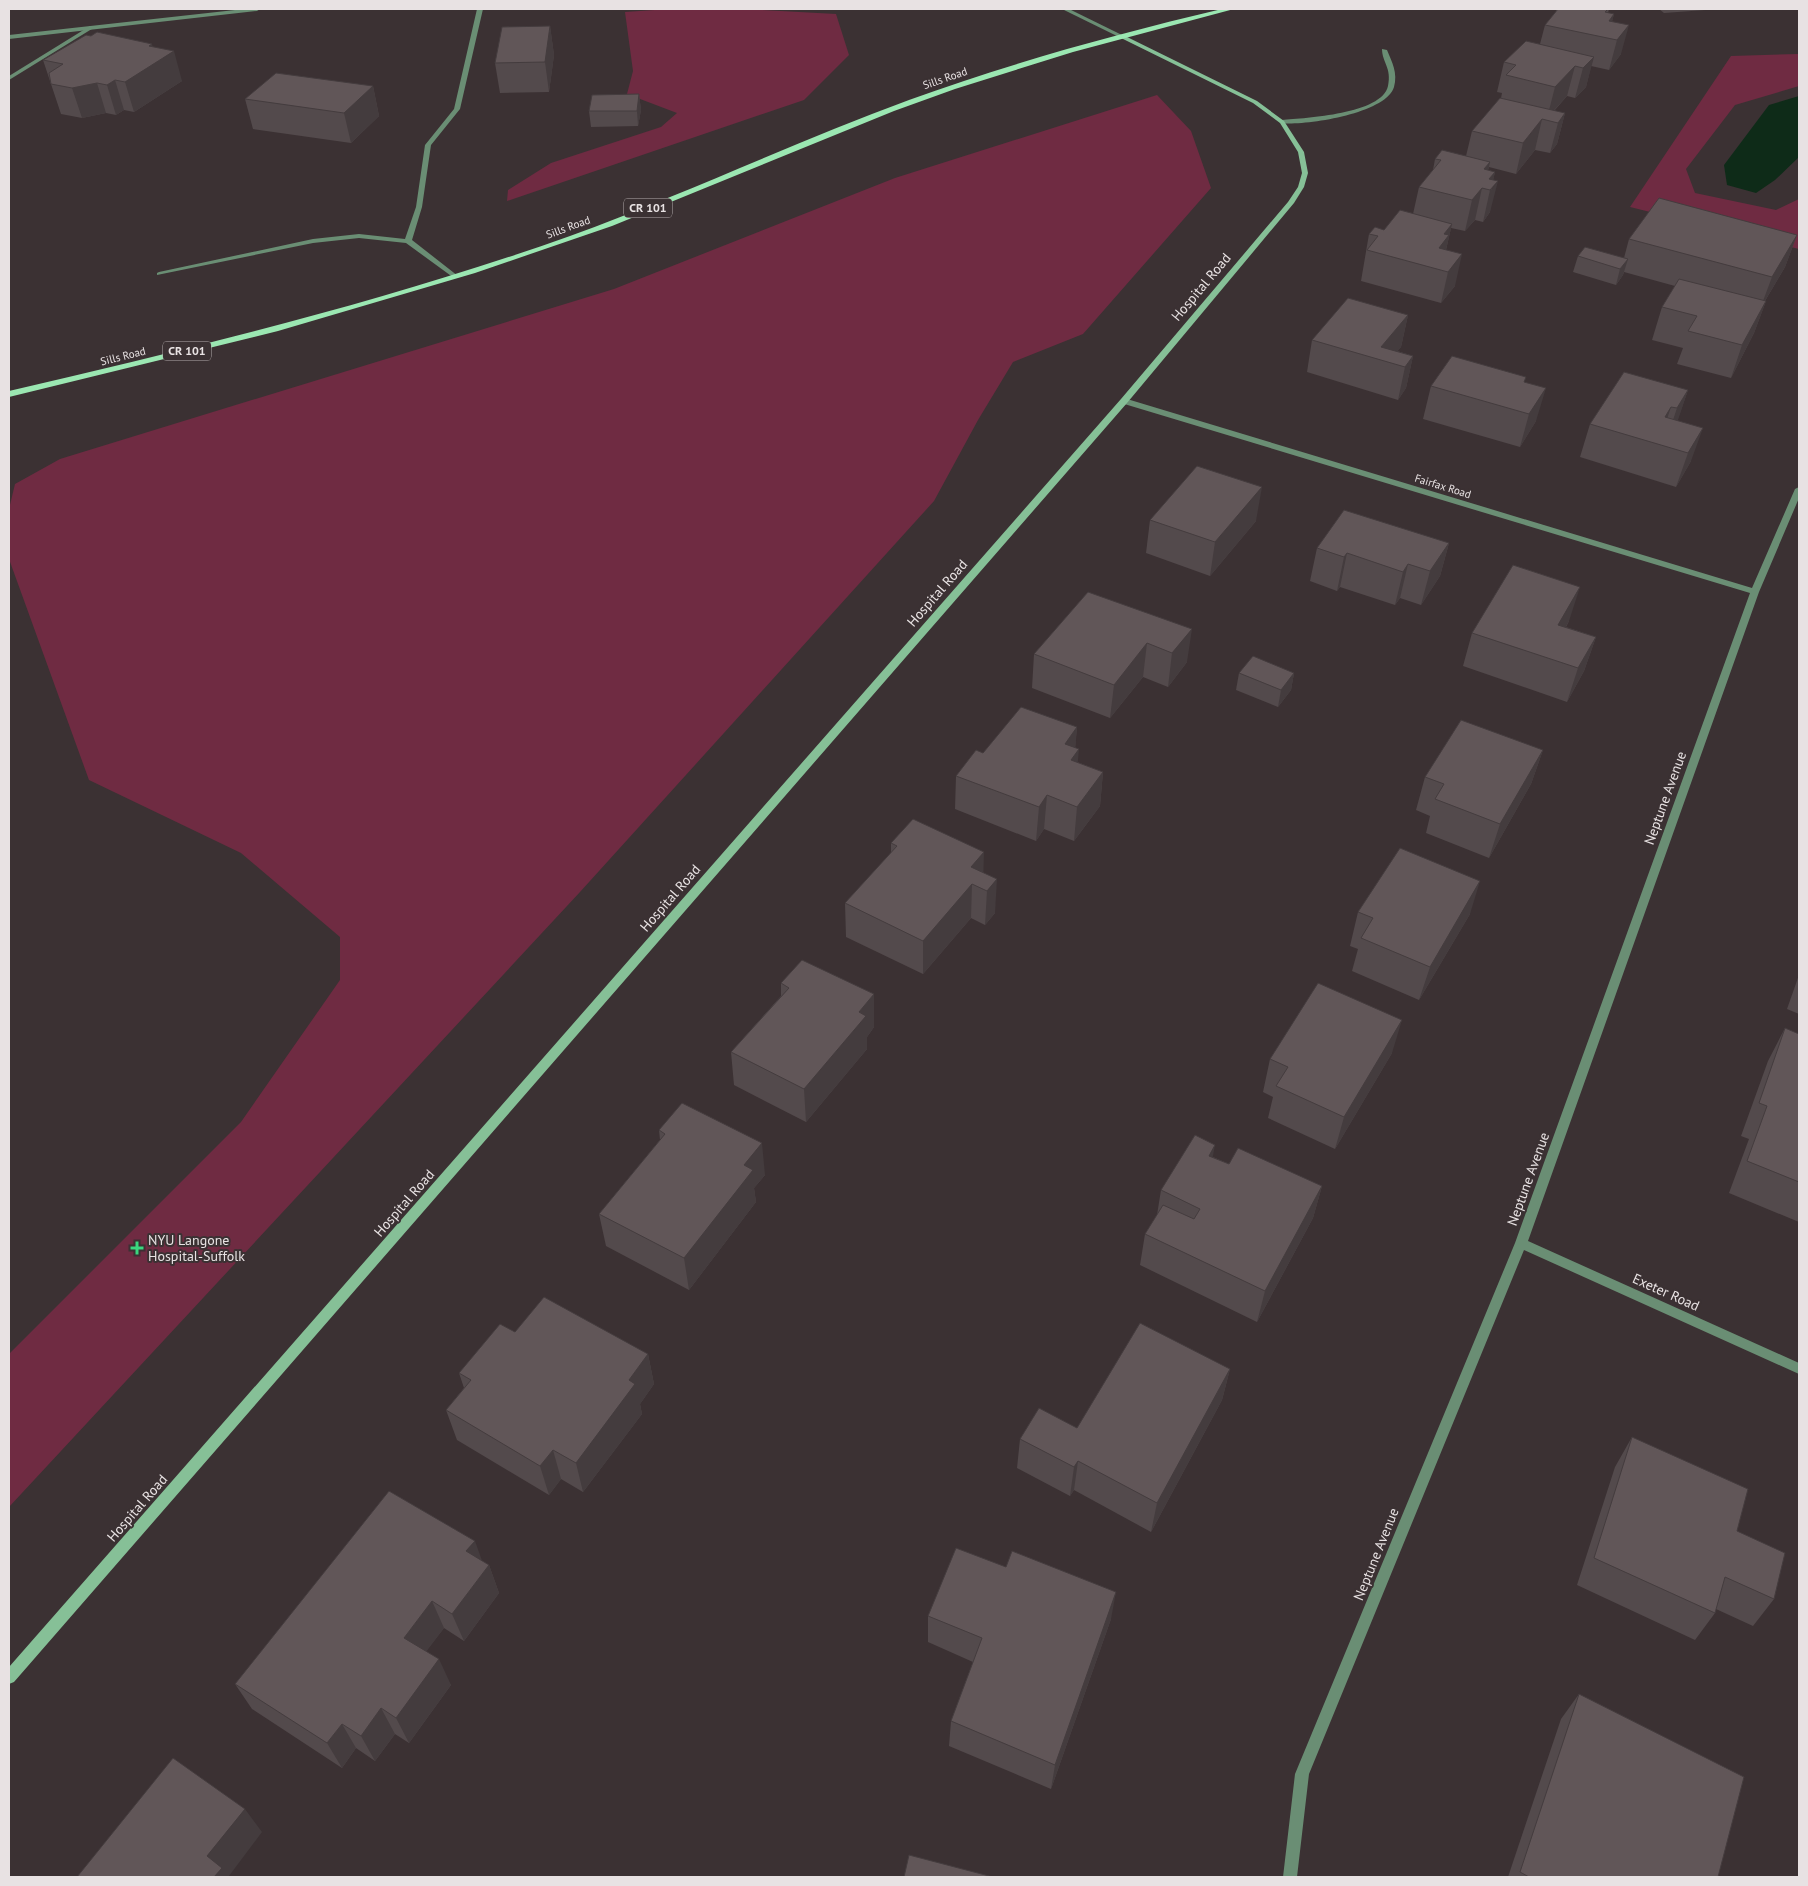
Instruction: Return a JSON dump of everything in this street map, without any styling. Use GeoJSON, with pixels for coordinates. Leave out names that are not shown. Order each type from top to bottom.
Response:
{"type":"FeatureCollection","features":[{"type":"Feature","properties":{"kind":"main road","name":"CR 101"},"geometry":{"type":"LineString","coordinates":[[1121,36],[1230,9]]}},
{"type":"Feature","properties":{"kind":"main road","name":"Sills Road"},"geometry":{"type":"LineString","coordinates":[[9,394],[232,340],[456,277],[539,250],[616,221],[912,102],[987,76],[1121,36]]}},
{"type":"Feature","properties":{"kind":"street"},"geometry":{"type":"LineString","coordinates":[[9,37],[257,9]]}},
{"type":"Feature","properties":{"kind":"street"},"geometry":{"type":"LineString","coordinates":[[408,241],[419,207],[428,145],[457,110],[480,9]]}},
{"type":"Feature","properties":{"kind":"street"},"geometry":{"type":"LineString","coordinates":[[1066,9],[1121,36]]}},
{"type":"Feature","properties":{"kind":"street"},"geometry":{"type":"LineString","coordinates":[[9,78],[92,27]]}},
{"type":"Feature","properties":{"kind":"street","name":"Hospital Road"},"geometry":{"type":"LineString","coordinates":[[9,1677],[1124,401],[1278,220],[1301,187],[1305,173],[1301,152],[1282,122],[1255,102],[1121,36]]}},
{"type":"Feature","properties":{"kind":"street"},"geometry":{"type":"LineString","coordinates":[[1282,122],[1364,110],[1377,104],[1386,96],[1392,87],[1393,81],[1391,61],[1384,50]]}},
{"type":"Feature","properties":{"kind":"street"},"geometry":{"type":"LineString","coordinates":[[159,274],[322,240],[359,236],[408,241],[456,277]]}},
{"type":"Feature","properties":{"kind":"street","name":"Fairfax Road"},"geometry":{"type":"LineString","coordinates":[[1124,401],[1755,592]]}},
{"type":"Feature","properties":{"kind":"street","name":"Neptune Avenue"},"geometry":{"type":"LineString","coordinates":[[1290,1877],[1302,1774],[1521,1243],[1755,592],[1799,489]]}},
{"type":"Feature","properties":{"kind":"street","name":"Exeter Road"},"geometry":{"type":"LineString","coordinates":[[1521,1243],[1799,1369]]}},
{"type":"Feature","properties":{"kind":"shaded area"},"geometry":{"type":"Polygon","coordinates":[[[669,9],[746,9],[836,14],[849,55],[804,100],[507,201],[508,190],[551,163],[661,127],[677,113],[627,94],[633,71],[625,12],[669,9]]]}},
{"type":"Feature","properties":{"kind":"shaded area"},"geometry":{"type":"Polygon","coordinates":[[[1799,54],[1799,86],[1735,105],[1686,169],[1695,193],[1776,210],[1799,199],[1799,249],[1630,207],[1731,56],[1799,54]]]}},
{"type":"Feature","properties":{"kind":"shaded area"},"geometry":{"type":"Polygon","coordinates":[[[1157,95],[1191,131],[1211,188],[1083,334],[1013,362],[978,420],[934,501],[580,892],[9,1507],[9,1354],[241,1122],[340,980],[340,937],[241,853],[89,780],[9,559],[9,509],[15,484],[60,459],[614,289],[895,178],[1157,95]]]}},
{"type":"Feature","properties":{"kind":"shaded area"},"geometry":{"type":"Polygon","coordinates":[[[1799,96],[1799,157],[1775,180],[1756,193],[1727,185],[1724,165],[1769,105],[1799,96]]]}},
{"type":"Feature","properties":{"kind":"building"},"geometry":{"type":"Polygon","coordinates":[[[1558,9],[1608,9],[1605,12],[1614,14],[1609,21],[1629,25],[1617,40],[1545,25],[1558,9]]]}},
{"type":"Feature","properties":{"kind":"building"},"geometry":{"type":"Polygon","coordinates":[[[550,26],[545,62],[495,63],[502,27],[550,26]]]}},
{"type":"Feature","properties":{"kind":"building"},"geometry":{"type":"Polygon","coordinates":[[[97,32],[152,44],[149,46],[174,51],[125,82],[115,80],[107,85],[97,83],[72,88],[51,84],[49,73],[63,64],[43,60],[86,35],[91,36],[97,32]]]}},
{"type":"Feature","properties":{"kind":"building"},"geometry":{"type":"Polygon","coordinates":[[[1526,41],[1594,57],[1583,68],[1575,66],[1555,87],[1506,75],[1516,65],[1504,62],[1526,41]]]}},
{"type":"Feature","properties":{"kind":"building"},"geometry":{"type":"Polygon","coordinates":[[[276,73],[373,86],[344,113],[245,99],[276,73]]]}},
{"type":"Feature","properties":{"kind":"building"},"geometry":{"type":"Polygon","coordinates":[[[639,94],[637,111],[589,111],[592,95],[639,94]]]}},
{"type":"Feature","properties":{"kind":"building"},"geometry":{"type":"Polygon","coordinates":[[[1500,98],[1565,113],[1558,123],[1542,119],[1523,143],[1472,131],[1500,98]]]}},
{"type":"Feature","properties":{"kind":"building"},"geometry":{"type":"Polygon","coordinates":[[[1442,150],[1490,162],[1484,169],[1495,172],[1489,179],[1498,181],[1490,190],[1482,188],[1472,200],[1419,187],[1441,160],[1435,159],[1442,150]]]}},
{"type":"Feature","properties":{"kind":"building"},"geometry":{"type":"Polygon","coordinates":[[[1659,198],[1797,235],[1772,277],[1629,239],[1659,198]]]}},
{"type":"Feature","properties":{"kind":"building"},"geometry":{"type":"Polygon","coordinates":[[[1400,210],[1452,224],[1444,234],[1449,235],[1439,248],[1462,254],[1448,272],[1367,250],[1378,236],[1369,234],[1375,227],[1384,230],[1400,210]]]}},
{"type":"Feature","properties":{"kind":"building"},"geometry":{"type":"Polygon","coordinates":[[[1585,247],[1628,259],[1620,269],[1578,256],[1585,247]]]}},
{"type":"Feature","properties":{"kind":"building"},"geometry":{"type":"Polygon","coordinates":[[[1679,279],[1766,301],[1742,345],[1688,331],[1697,316],[1662,307],[1679,279]]]}},
{"type":"Feature","properties":{"kind":"building"},"geometry":{"type":"Polygon","coordinates":[[[1348,298],[1408,315],[1381,347],[1413,356],[1405,367],[1312,340],[1348,298]]]}},
{"type":"Feature","properties":{"kind":"building"},"geometry":{"type":"Polygon","coordinates":[[[1452,356],[1526,377],[1524,382],[1546,388],[1529,414],[1431,386],[1452,356]]]}},
{"type":"Feature","properties":{"kind":"building"},"geometry":{"type":"Polygon","coordinates":[[[1624,372],[1688,390],[1677,408],[1671,407],[1665,417],[1703,428],[1688,453],[1590,424],[1624,372]]]}},
{"type":"Feature","properties":{"kind":"building"},"geometry":{"type":"Polygon","coordinates":[[[1197,466],[1262,487],[1215,542],[1150,520],[1197,466]]]}},
{"type":"Feature","properties":{"kind":"building"},"geometry":{"type":"Polygon","coordinates":[[[1344,510],[1449,543],[1430,571],[1408,564],[1403,572],[1347,553],[1344,557],[1317,548],[1344,510]]]}},
{"type":"Feature","properties":{"kind":"building"},"geometry":{"type":"Polygon","coordinates":[[[1513,565],[1580,587],[1558,625],[1596,637],[1578,668],[1472,633],[1513,565]]]}},
{"type":"Feature","properties":{"kind":"building"},"geometry":{"type":"Polygon","coordinates":[[[1088,592],[1192,629],[1172,653],[1147,643],[1114,685],[1034,654],[1088,592]]]}},
{"type":"Feature","properties":{"kind":"building"},"geometry":{"type":"Polygon","coordinates":[[[1253,656],[1294,673],[1281,690],[1239,673],[1253,656]]]}},
{"type":"Feature","properties":{"kind":"building"},"geometry":{"type":"Polygon","coordinates":[[[1021,707],[1077,727],[1065,744],[1079,749],[1071,760],[1103,772],[1077,807],[1047,795],[1039,807],[956,776],[976,750],[983,753],[1021,707]]]}},
{"type":"Feature","properties":{"kind":"building"},"geometry":{"type":"Polygon","coordinates":[[[1461,720],[1543,750],[1500,824],[1435,799],[1444,784],[1425,777],[1461,720]]]}},
{"type":"Feature","properties":{"kind":"building"},"geometry":{"type":"Polygon","coordinates":[[[913,819],[984,852],[971,867],[997,879],[987,891],[972,884],[923,941],[845,903],[897,846],[891,843],[913,819]]]}},
{"type":"Feature","properties":{"kind":"building"},"geometry":{"type":"Polygon","coordinates":[[[1400,848],[1480,881],[1430,967],[1361,938],[1373,918],[1358,912],[1400,848]]]}},
{"type":"Feature","properties":{"kind":"building"},"geometry":{"type":"Polygon","coordinates":[[[802,960],[874,994],[859,1012],[866,1016],[804,1089],[731,1052],[789,988],[781,983],[802,960]]]}},
{"type":"Feature","properties":{"kind":"building"},"geometry":{"type":"Polygon","coordinates":[[[1318,983],[1402,1020],[1344,1117],[1276,1086],[1288,1067],[1270,1059],[1318,983]]]}},
{"type":"Feature","properties":{"kind":"building"},"geometry":{"type":"Polygon","coordinates":[[[1785,1028],[1799,1034],[1799,1182],[1747,1161],[1767,1106],[1759,1103],[1785,1028]]]}},
{"type":"Feature","properties":{"kind":"building"},"geometry":{"type":"Polygon","coordinates":[[[682,1103],[762,1143],[744,1165],[753,1170],[684,1258],[599,1214],[665,1134],[659,1130],[682,1103]]]}},
{"type":"Feature","properties":{"kind":"building"},"geometry":{"type":"Polygon","coordinates":[[[1195,1135],[1215,1145],[1209,1156],[1229,1164],[1238,1148],[1322,1186],[1265,1291],[1145,1234],[1163,1205],[1194,1219],[1200,1209],[1161,1190],[1195,1135]]]}},
{"type":"Feature","properties":{"kind":"building"},"geometry":{"type":"Polygon","coordinates":[[[544,1297],[648,1354],[629,1380],[635,1384],[576,1463],[553,1450],[540,1466],[446,1410],[471,1380],[459,1373],[500,1324],[515,1332],[544,1297]]]}},
{"type":"Feature","properties":{"kind":"building"},"geometry":{"type":"Polygon","coordinates":[[[1140,1323],[1230,1369],[1157,1503],[1078,1461],[1074,1467],[1020,1439],[1039,1408],[1077,1428],[1140,1323]]]}},
{"type":"Feature","properties":{"kind":"building"},"geometry":{"type":"Polygon","coordinates":[[[1632,1437],[1748,1489],[1737,1531],[1785,1553],[1774,1599],[1725,1577],[1715,1613],[1594,1558],[1632,1437]]]}},
{"type":"Feature","properties":{"kind":"building"},"geometry":{"type":"Polygon","coordinates":[[[389,1491],[475,1541],[466,1551],[489,1565],[452,1614],[432,1601],[404,1638],[439,1659],[396,1718],[381,1708],[361,1736],[342,1724],[327,1743],[235,1684],[389,1491]]]}},
{"type":"Feature","properties":{"kind":"building"},"geometry":{"type":"Polygon","coordinates":[[[956,1548],[1006,1567],[1012,1551],[1116,1592],[1055,1765],[951,1721],[982,1638],[928,1616],[956,1548]]]}},
{"type":"Feature","properties":{"kind":"building"},"geometry":{"type":"Polygon","coordinates":[[[1579,1694],[1744,1777],[1718,1877],[1529,1877],[1520,1872],[1579,1694]]]}},
{"type":"Feature","properties":{"kind":"building"},"geometry":{"type":"Polygon","coordinates":[[[173,1758],[245,1809],[207,1856],[222,1868],[214,1877],[77,1877],[173,1758]]]}},
{"type":"Feature","properties":{"kind":"building"},"geometry":{"type":"Polygon","coordinates":[[[909,1855],[993,1877],[904,1877],[909,1855]]]}},
{"type":"Feature","properties":{"kind":"place","name":"NYU Langone Hospital-Suffolk"},"geometry":{"type":"Point","coordinates":[137,1248]}}]}
